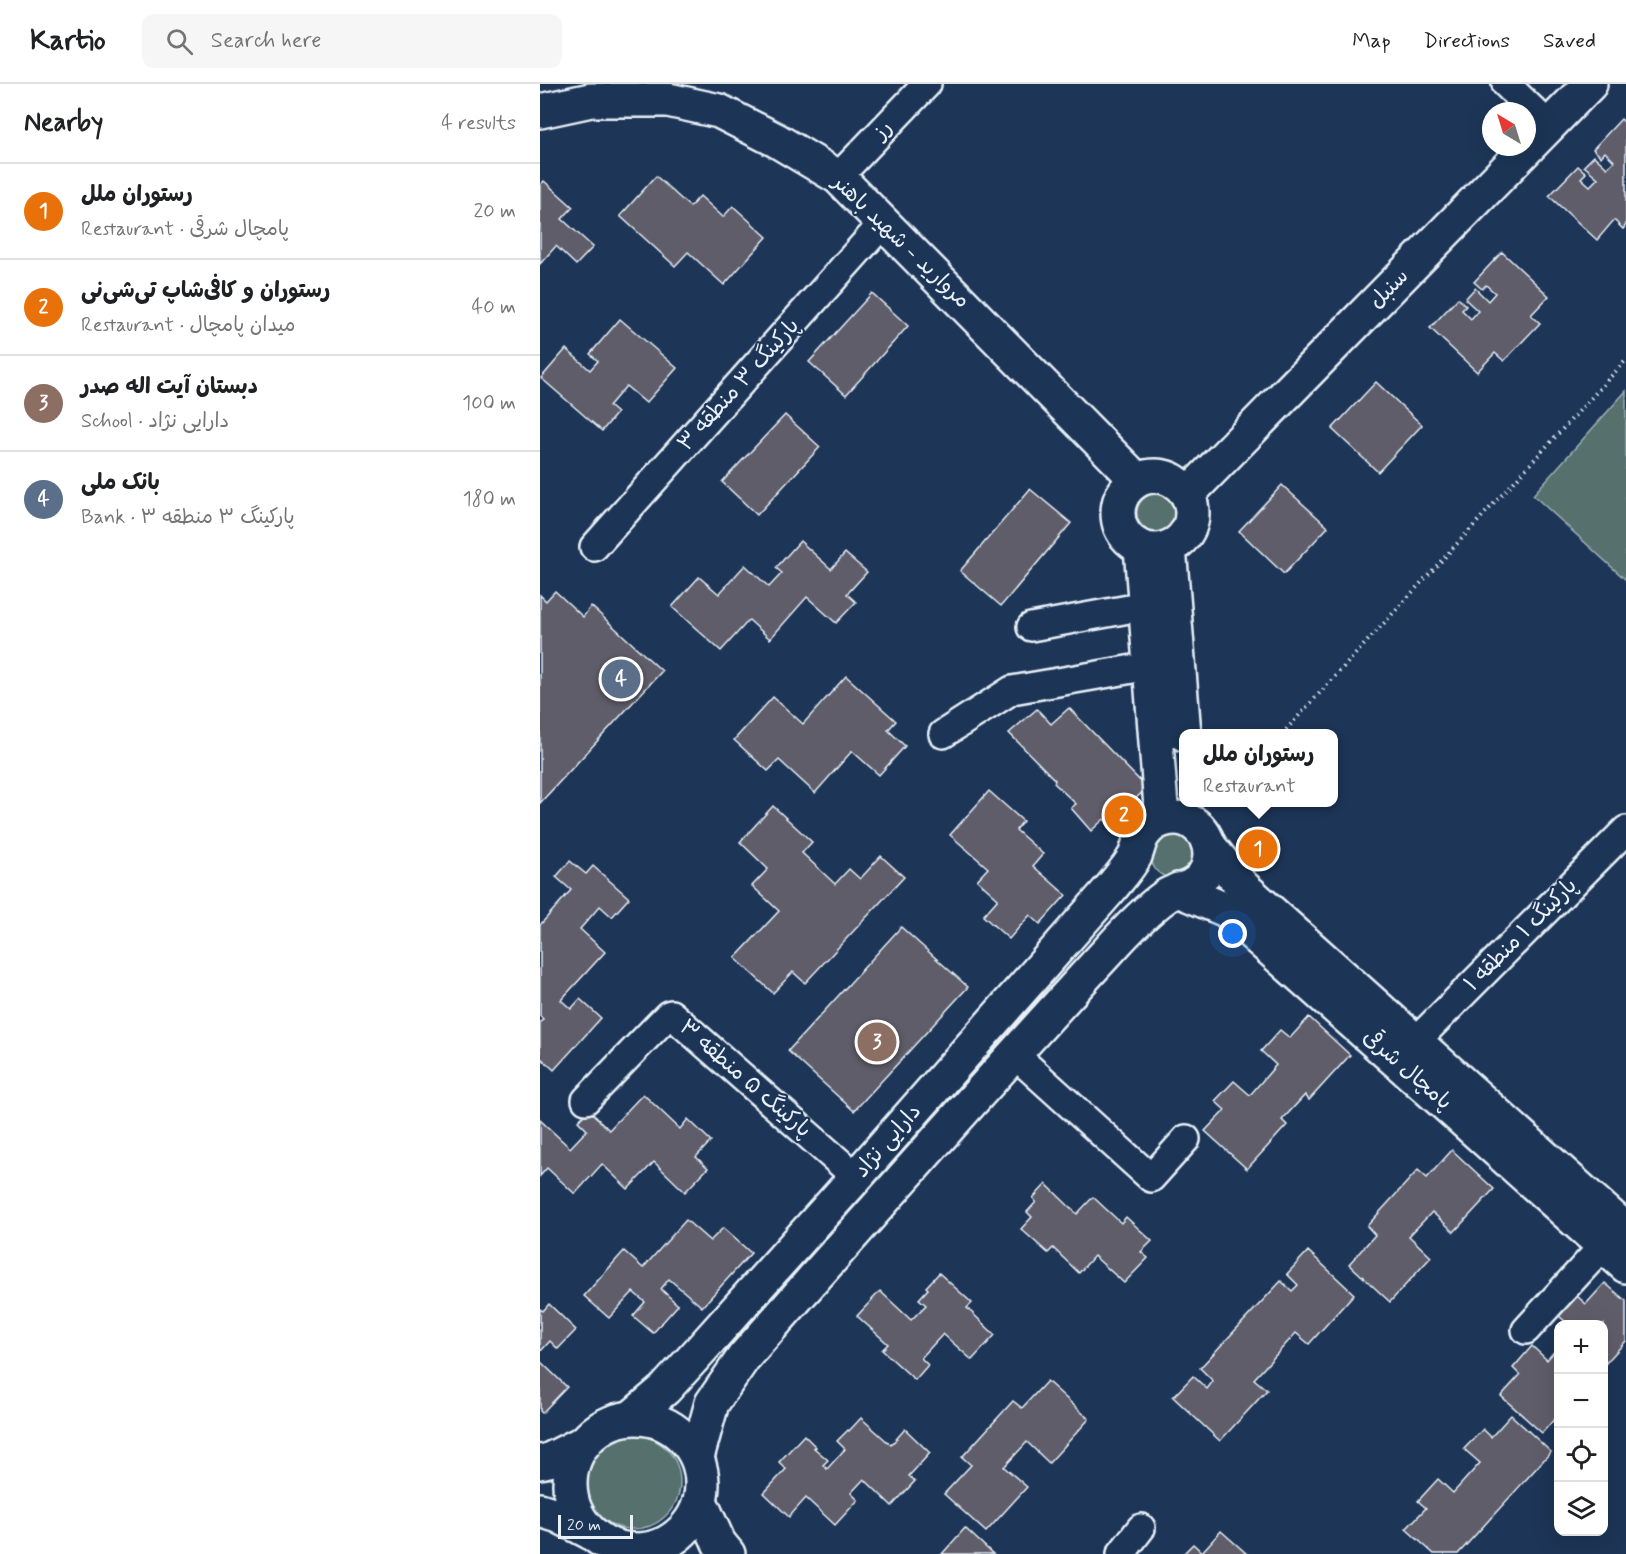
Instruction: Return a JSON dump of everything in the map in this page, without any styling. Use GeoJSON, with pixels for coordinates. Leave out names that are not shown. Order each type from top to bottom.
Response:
{"type":"FeatureCollection","features":[{"type":"Feature","properties":{"kind":"street","name":"رز"},"geometry":{"type":"LineString","coordinates":[[838,177],[927,84]]}},
{"type":"Feature","properties":{"kind":"street"},"geometry":{"type":"LineString","coordinates":[[1506,84],[1549,126]]}},
{"type":"Feature","properties":{"kind":"street","name":"سنبل"},"geometry":{"type":"LineString","coordinates":[[1188,494],[1590,84]]}},
{"type":"Feature","properties":{"kind":"street","name":"مروارید - شهید باهنر"},"geometry":{"type":"LineString","coordinates":[[540,111],[591,100],[670,92],[719,111],[776,140],[838,177],[1137,480]]}},
{"type":"Feature","properties":{"kind":"street","name":"پارکینگ ۳ منطقه ۳"},"geometry":{"type":"LineString","coordinates":[[594,547],[884,222]]}},
{"type":"Feature","properties":{"kind":"street"},"geometry":{"type":"LineString","coordinates":[[1148,476],[1171,478],[1188,494],[1192,506],[1192,519],[1188,531],[1180,541],[1155,547],[1131,541],[1123,532],[1118,521],[1118,509],[1127,488],[1137,480],[1148,476]]}},
{"type":"Feature","properties":{"kind":"street"},"geometry":{"type":"LineString","coordinates":[[1155,547],[1183,729]]}},
{"type":"Feature","properties":{"kind":"street","name":"دارایی نژاد"},"geometry":{"type":"LineString","coordinates":[[1155,547],[1145,606],[1150,666],[1179,786]]}},
{"type":"Feature","properties":{"kind":"street"},"geometry":{"type":"LineString","coordinates":[[1031,627],[1145,606]]}},
{"type":"Feature","properties":{"kind":"street"},"geometry":{"type":"LineString","coordinates":[[943,734],[1012,690],[1150,666]]}},
{"type":"Feature","properties":{"kind":"street","name":"دارایی نژاد"},"geometry":{"type":"LineString","coordinates":[[697,1457],[712,1403],[744,1358],[1014,1054],[1137,920],[1172,893],[1189,887],[1199,880],[1206,871],[1210,859],[1188,823],[1184,807]]}},
{"type":"Feature","properties":{"kind":"street","name":"دارایی نژاد"},"geometry":{"type":"LineString","coordinates":[[632,1417],[665,1389],[698,1354],[1111,888],[1135,856],[1143,835],[1151,826],[1188,823]]}},
{"type":"Feature","properties":{"kind":"street","name":"پامچال شرقی"},"geometry":{"type":"LineString","coordinates":[[1188,823],[1242,886],[1416,1041],[1618,1247]]}},
{"type":"Feature","properties":{"kind":"street","name":"پارکینگ ۱ منطقه ۱"},"geometry":{"type":"LineString","coordinates":[[1416,1041],[1626,830]]}},
{"type":"Feature","properties":{"kind":"street","name":"پامچال شرقی"},"geometry":{"type":"LineString","coordinates":[[1172,893],[1226,910],[1454,1112],[1618,1247]]}},
{"type":"Feature","properties":{"kind":"street","name":"پارکینگ ۵ منطقه ۳"},"geometry":{"type":"LineString","coordinates":[[586,1100],[671,1014],[856,1177]]}},
{"type":"Feature","properties":{"kind":"street"},"geometry":{"type":"LineString","coordinates":[[1014,1054],[1151,1178],[1186,1139]]}},
{"type":"Feature","properties":{"kind":"street"},"geometry":{"type":"LineString","coordinates":[[1526,1330],[1618,1247]]}},
{"type":"Feature","properties":{"kind":"street"},"geometry":{"type":"LineString","coordinates":[[540,1510],[559,1516],[606,1543],[625,1550],[648,1552],[663,1544],[680,1533],[692,1519],[700,1501],[702,1486],[702,1471],[697,1457],[689,1443],[677,1431],[648,1418],[632,1417],[613,1421],[596,1430],[583,1443],[573,1461],[569,1479],[571,1499],[578,1517],[590,1532]]}},
{"type":"Feature","properties":{"kind":"street"},"geometry":{"type":"LineString","coordinates":[[540,1462],[549,1460],[583,1443]]}},
{"type":"Feature","properties":{"kind":"street"},"geometry":{"type":"LineString","coordinates":[[700,1501],[719,1543],[728,1554]]}},
{"type":"Feature","properties":{"kind":"street"},"geometry":{"type":"LineString","coordinates":[[1121,1554],[1141,1528]]}},
{"type":"Feature","properties":{"kind":"path"},"geometry":{"type":"LineString","coordinates":[[1287,729],[1626,360]]}},
{"type":"Feature","properties":{"kind":"green space"},"geometry":{"type":"Polygon","coordinates":[[[1626,391],[1626,580],[1533,495],[1626,391]]]}},
{"type":"Feature","properties":{"kind":"green space"},"geometry":{"type":"Polygon","coordinates":[[[1156,494],[1170,499],[1175,513],[1170,527],[1156,532],[1142,527],[1137,513],[1142,499],[1156,494]]]}},
{"type":"Feature","properties":{"kind":"green space"},"geometry":{"type":"Polygon","coordinates":[[[1179,832],[1196,846],[1193,868],[1171,878],[1154,868],[1153,850],[1158,837],[1179,832]]]}},
{"type":"Feature","properties":{"kind":"green space"},"geometry":{"type":"Polygon","coordinates":[[[633,1435],[651,1438],[666,1449],[677,1464],[680,1482],[677,1500],[666,1515],[651,1526],[633,1529],[615,1526],[600,1515],[589,1500],[586,1482],[589,1464],[600,1449],[615,1438],[633,1435]]]}},
{"type":"Feature","properties":{"kind":"building"},"geometry":{"type":"Polygon","coordinates":[[[1621,119],[1626,124],[1626,225],[1623,229],[1614,220],[1597,240],[1549,196],[1578,166],[1586,173],[1581,178],[1590,186],[1598,178],[1584,166],[1594,156],[1607,168],[1614,161],[1605,152],[1601,157],[1593,149],[1621,119]]]}},
{"type":"Feature","properties":{"kind":"building"},"geometry":{"type":"Polygon","coordinates":[[[656,176],[690,207],[700,196],[723,217],[733,206],[767,237],[724,285],[688,252],[675,266],[620,216],[656,176]]]}},
{"type":"Feature","properties":{"kind":"building"},"geometry":{"type":"Polygon","coordinates":[[[544,181],[573,207],[562,219],[593,247],[576,265],[556,246],[540,264],[540,185],[544,181]]]}},
{"type":"Feature","properties":{"kind":"building"},"geometry":{"type":"Polygon","coordinates":[[[1502,252],[1549,296],[1531,315],[1540,323],[1504,361],[1495,353],[1477,372],[1430,328],[1458,298],[1466,306],[1462,310],[1471,319],[1478,311],[1465,299],[1475,288],[1488,301],[1495,293],[1486,285],[1482,289],[1474,282],[1502,252]]]}},
{"type":"Feature","properties":{"kind":"building"},"geometry":{"type":"Polygon","coordinates":[[[872,293],[908,326],[846,395],[809,362],[872,293]]]}},
{"type":"Feature","properties":{"kind":"building"},"geometry":{"type":"Polygon","coordinates":[[[620,319],[677,368],[646,403],[626,386],[609,406],[617,413],[602,431],[541,378],[566,349],[590,370],[598,361],[590,354],[620,319]]]}},
{"type":"Feature","properties":{"kind":"building"},"geometry":{"type":"Polygon","coordinates":[[[1376,382],[1422,425],[1378,472],[1332,429],[1376,382]]]}},
{"type":"Feature","properties":{"kind":"building"},"geometry":{"type":"Polygon","coordinates":[[[785,415],[820,447],[757,515],[722,482],[785,415]]]}},
{"type":"Feature","properties":{"kind":"building"},"geometry":{"type":"Polygon","coordinates":[[[1282,485],[1328,527],[1284,574],[1239,531],[1282,485]]]}},
{"type":"Feature","properties":{"kind":"building"},"geometry":{"type":"Polygon","coordinates":[[[1030,489],[1071,523],[1001,606],[960,571],[1030,489]]]}},
{"type":"Feature","properties":{"kind":"building"},"geometry":{"type":"Polygon","coordinates":[[[800,541],[831,569],[845,553],[867,572],[847,594],[856,602],[836,623],[807,597],[770,639],[749,620],[721,651],[672,607],[699,577],[719,594],[745,565],[769,587],[782,573],[776,568],[800,541]]]}},
{"type":"Feature","properties":{"kind":"building"},"geometry":{"type":"Polygon","coordinates":[[[555,591],[583,617],[591,606],[662,671],[540,803],[540,595],[546,601],[555,591]]]}},
{"type":"Feature","properties":{"kind":"building"},"geometry":{"type":"Polygon","coordinates":[[[846,676],[896,721],[888,730],[905,746],[879,775],[852,751],[815,793],[779,760],[768,771],[734,740],[773,697],[803,724],[846,676]]]}},
{"type":"Feature","properties":{"kind":"building"},"geometry":{"type":"Polygon","coordinates":[[[1069,708],[1147,788],[1132,802],[1136,805],[1112,829],[1104,819],[1091,831],[1071,808],[1076,804],[1009,733],[1037,709],[1051,724],[1069,708]]]}},
{"type":"Feature","properties":{"kind":"building"},"geometry":{"type":"Polygon","coordinates":[[[989,791],[1023,821],[1016,830],[1043,854],[1033,866],[1066,895],[1040,924],[1030,915],[1009,939],[983,916],[998,899],[977,880],[988,868],[950,835],[989,791]]]}},
{"type":"Feature","properties":{"kind":"building"},"geometry":{"type":"Polygon","coordinates":[[[773,806],[812,842],[802,853],[835,884],[849,869],[860,879],[881,856],[904,877],[805,983],[793,972],[773,993],[735,958],[779,911],[752,886],[768,869],[740,842],[773,806]]]}},
{"type":"Feature","properties":{"kind":"building"},"geometry":{"type":"Polygon","coordinates":[[[570,861],[586,874],[593,866],[629,898],[612,917],[600,906],[580,929],[605,952],[561,1000],[571,1009],[580,999],[601,1018],[554,1070],[540,1057],[540,1023],[543,1019],[540,1016],[540,925],[571,890],[556,877],[570,861]]]}},
{"type":"Feature","properties":{"kind":"building"},"geometry":{"type":"Polygon","coordinates":[[[901,927],[968,987],[854,1111],[788,1051],[901,927]]]}},
{"type":"Feature","properties":{"kind":"building"},"geometry":{"type":"Polygon","coordinates":[[[1309,1017],[1350,1055],[1309,1100],[1305,1095],[1282,1120],[1287,1125],[1247,1169],[1205,1131],[1225,1110],[1215,1101],[1234,1081],[1250,1095],[1276,1065],[1261,1051],[1280,1030],[1290,1038],[1309,1017]]]}},
{"type":"Feature","properties":{"kind":"building"},"geometry":{"type":"Polygon","coordinates":[[[643,1094],[680,1129],[688,1119],[711,1141],[696,1157],[708,1168],[685,1192],[654,1162],[628,1189],[602,1164],[575,1194],[547,1168],[540,1176],[540,1120],[570,1148],[587,1130],[578,1121],[589,1110],[609,1130],[643,1094]]]}},
{"type":"Feature","properties":{"kind":"building"},"geometry":{"type":"Polygon","coordinates":[[[1452,1150],[1494,1189],[1454,1232],[1432,1212],[1409,1236],[1431,1257],[1390,1302],[1349,1264],[1375,1235],[1367,1226],[1418,1170],[1427,1178],[1452,1150]]]}},
{"type":"Feature","properties":{"kind":"building"},"geometry":{"type":"Polygon","coordinates":[[[1046,1184],[1077,1214],[1093,1197],[1121,1223],[1126,1217],[1152,1241],[1141,1252],[1148,1258],[1124,1283],[1094,1256],[1079,1273],[1053,1248],[1048,1253],[1021,1229],[1032,1217],[1027,1212],[1036,1202],[1033,1198],[1046,1184]]]}},
{"type":"Feature","properties":{"kind":"building"},"geometry":{"type":"Polygon","coordinates":[[[686,1220],[710,1241],[723,1228],[751,1253],[702,1307],[669,1279],[661,1289],[678,1305],[653,1333],[633,1316],[645,1302],[633,1292],[609,1318],[584,1296],[624,1251],[643,1268],[686,1220]]]}},
{"type":"Feature","properties":{"kind":"building"},"geometry":{"type":"Polygon","coordinates":[[[1308,1251],[1354,1294],[1309,1344],[1296,1333],[1254,1379],[1267,1390],[1220,1441],[1173,1397],[1193,1376],[1207,1389],[1213,1381],[1200,1368],[1281,1281],[1292,1291],[1298,1285],[1287,1274],[1308,1251]]]}},
{"type":"Feature","properties":{"kind":"building"},"geometry":{"type":"Polygon","coordinates":[[[939,1273],[972,1303],[967,1308],[995,1335],[972,1360],[943,1334],[921,1358],[928,1365],[915,1380],[882,1350],[888,1344],[857,1316],[880,1291],[911,1320],[926,1305],[919,1299],[939,1273]]]}},
{"type":"Feature","properties":{"kind":"building"},"geometry":{"type":"Polygon","coordinates":[[[1605,1283],[1626,1301],[1626,1341],[1608,1361],[1608,1320],[1564,1320],[1559,1316],[1577,1296],[1586,1304],[1605,1283]]]}},
{"type":"Feature","properties":{"kind":"building"},"geometry":{"type":"Polygon","coordinates":[[[549,1304],[576,1330],[558,1349],[550,1341],[540,1352],[540,1309],[543,1311],[549,1304]]]}},
{"type":"Feature","properties":{"kind":"building"},"geometry":{"type":"Polygon","coordinates":[[[1532,1346],[1547,1360],[1554,1352],[1554,1420],[1542,1433],[1501,1396],[1520,1375],[1513,1368],[1532,1346]]]}},
{"type":"Feature","properties":{"kind":"building"},"geometry":{"type":"Polygon","coordinates":[[[540,1361],[567,1387],[542,1413],[540,1411],[540,1361]]]}},
{"type":"Feature","properties":{"kind":"building"},"geometry":{"type":"Polygon","coordinates":[[[1047,1381],[1089,1419],[1049,1463],[1027,1442],[1004,1467],[1027,1487],[986,1532],[944,1494],[971,1465],[962,1457],[1013,1401],[1022,1408],[1047,1381]]]}},
{"type":"Feature","properties":{"kind":"building"},"geometry":{"type":"Polygon","coordinates":[[[1511,1415],[1551,1452],[1458,1554],[1434,1554],[1406,1529],[1426,1508],[1418,1501],[1438,1479],[1453,1493],[1480,1463],[1464,1449],[1483,1429],[1491,1437],[1511,1415]]]}},
{"type":"Feature","properties":{"kind":"building"},"geometry":{"type":"Polygon","coordinates":[[[861,1418],[891,1445],[905,1429],[930,1453],[909,1476],[915,1481],[892,1506],[864,1479],[851,1493],[858,1500],[835,1525],[806,1498],[789,1517],[764,1493],[786,1469],[779,1462],[804,1435],[828,1460],[823,1465],[827,1469],[845,1449],[837,1441],[861,1418]]]}},
{"type":"Feature","properties":{"kind":"building"},"geometry":{"type":"Polygon","coordinates":[[[965,1528],[993,1554],[942,1554],[965,1528]]]}},
{"type":"Feature","properties":{"kind":"building"},"geometry":{"type":"Polygon","coordinates":[[[1221,1531],[1247,1554],[1183,1554],[1193,1544],[1202,1552],[1221,1531]]]}},
{"type":"Feature","properties":{"kind":"place","name":"بانک ملی"},"geometry":{"type":"Point","coordinates":[621,679]}},
{"type":"Feature","properties":{"kind":"place","name":"رستوران و کافی‌شاپ تی‌شی‌نی"},"geometry":{"type":"Point","coordinates":[1124,815]}},
{"type":"Feature","properties":{"kind":"place","name":"رستوران ملل"},"geometry":{"type":"Point","coordinates":[1258,849]}},
{"type":"Feature","properties":{"kind":"place","name":"دبستان آیت اله صدر"},"geometry":{"type":"Point","coordinates":[877,1042]}}]}
